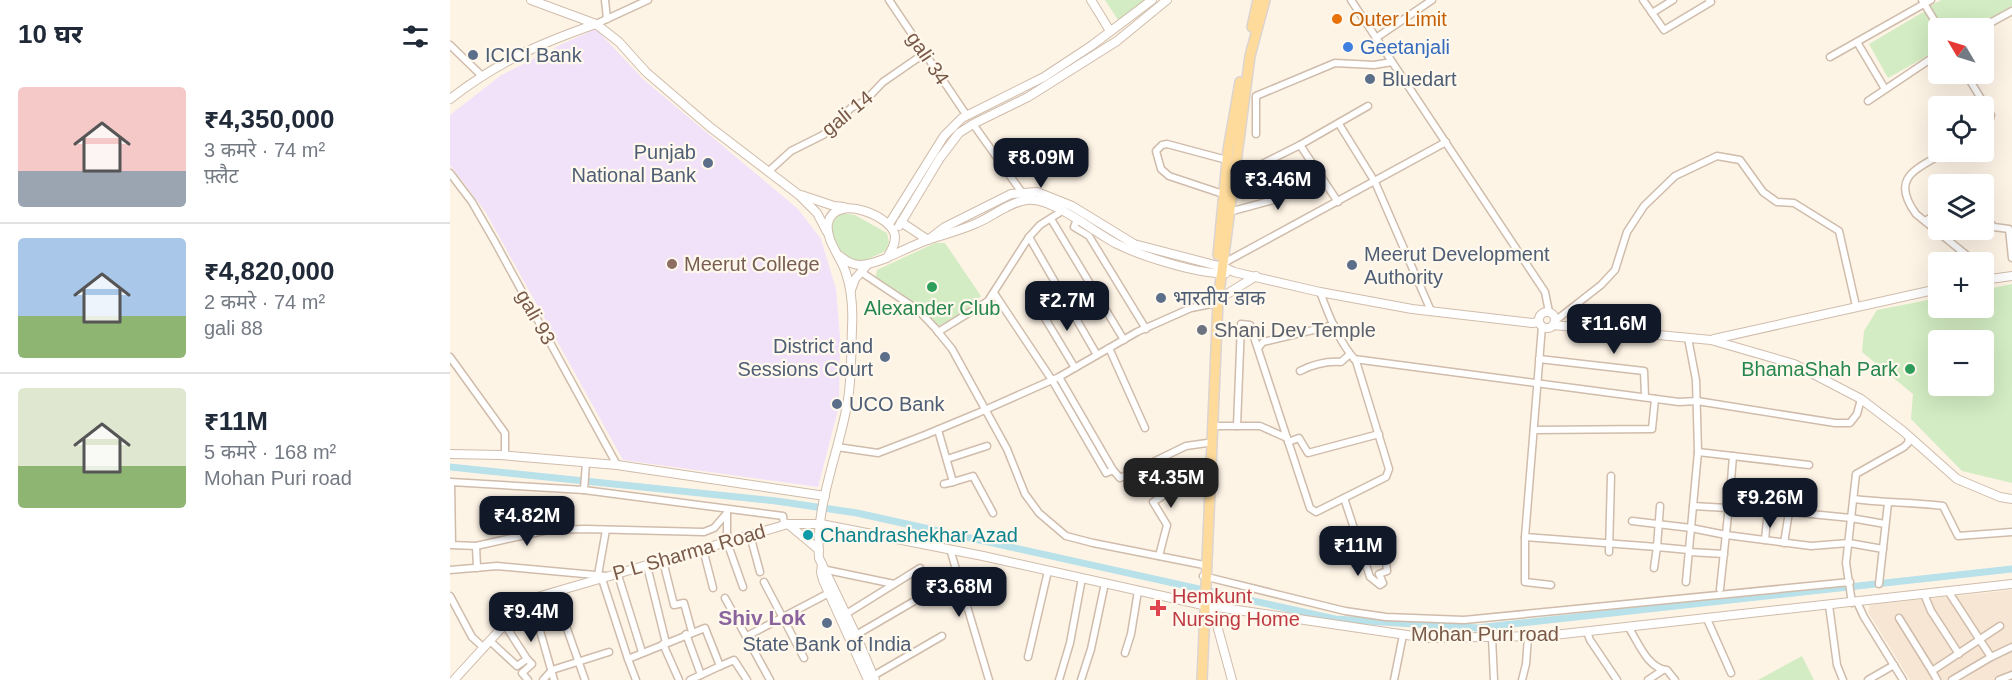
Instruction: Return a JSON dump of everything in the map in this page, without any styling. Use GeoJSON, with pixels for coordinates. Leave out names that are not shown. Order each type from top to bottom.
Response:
{"type":"FeatureCollection","features":[{"type":"Feature","properties":{"kind":"main road"},"geometry":{"type":"LineString","coordinates":[[1220,269],[1223,194],[1227,160],[1244,59],[1258,0]]}},
{"type":"Feature","properties":{"kind":"main road"},"geometry":{"type":"LineString","coordinates":[[1201,680],[1206,602],[1204,565],[1207,531],[1206,470],[1214,302],[1229,212],[1250,56],[1265,0]]}},
{"type":"Feature","properties":{"kind":"main road"},"geometry":{"type":"LineString","coordinates":[[1205,578],[1213,426],[1214,302]]}},
{"type":"Feature","properties":{"kind":"street"},"geometry":{"type":"LineString","coordinates":[[531,0],[596,24],[619,42],[646,72],[710,127],[799,195],[817,213],[840,256],[851,290],[852,325],[848,403],[825,499],[819,550],[824,567],[856,635],[872,678]]}},
{"type":"Feature","properties":{"kind":"street"},"geometry":{"type":"LineString","coordinates":[[605,0],[607,19]]}},
{"type":"Feature","properties":{"kind":"street"},"geometry":{"type":"LineString","coordinates":[[450,99],[481,75],[519,54],[596,24],[648,0]]}},
{"type":"Feature","properties":{"kind":"street","name":"gali 34"},"geometry":{"type":"LineString","coordinates":[[889,0],[967,116]]}},
{"type":"Feature","properties":{"kind":"street"},"geometry":{"type":"LineString","coordinates":[[1091,0],[1110,31]]}},
{"type":"Feature","properties":{"kind":"street"},"geometry":{"type":"LineString","coordinates":[[889,224],[944,136],[962,118],[1044,77],[1152,0]]}},
{"type":"Feature","properties":{"kind":"street"},"geometry":{"type":"LineString","coordinates":[[886,258],[894,245],[895,232],[940,158],[959,133],[1028,97],[1117,41],[1167,0]]}},
{"type":"Feature","properties":{"kind":"street"},"geometry":{"type":"LineString","coordinates":[[1351,0],[1545,292],[1549,312]]}},
{"type":"Feature","properties":{"kind":"street"},"geometry":{"type":"LineString","coordinates":[[1376,38],[1432,0]]}},
{"type":"Feature","properties":{"kind":"street"},"geometry":{"type":"LineString","coordinates":[[1643,0],[1664,30],[1711,2],[1709,0]]}},
{"type":"Feature","properties":{"kind":"street"},"geometry":{"type":"LineString","coordinates":[[1652,13],[1673,0]]}},
{"type":"Feature","properties":{"kind":"street"},"geometry":{"type":"LineString","coordinates":[[1830,57],[1923,2],[1931,0]]}},
{"type":"Feature","properties":{"kind":"street"},"geometry":{"type":"LineString","coordinates":[[1923,2],[1933,18]]}},
{"type":"Feature","properties":{"kind":"street"},"geometry":{"type":"LineString","coordinates":[[1994,21],[2012,11]]}},
{"type":"Feature","properties":{"kind":"street"},"geometry":{"type":"LineString","coordinates":[[1857,42],[1885,89]]}},
{"type":"Feature","properties":{"kind":"street"},"geometry":{"type":"LineString","coordinates":[[450,45],[481,75]]}},
{"type":"Feature","properties":{"kind":"street","name":"gali 14"},"geometry":{"type":"LineString","coordinates":[[769,171],[791,151],[823,135],[851,108],[865,101],[883,82],[925,53]]}},
{"type":"Feature","properties":{"kind":"street"},"geometry":{"type":"LineString","coordinates":[[1868,101],[1928,61]]}},
{"type":"Feature","properties":{"kind":"street"},"geometry":{"type":"LineString","coordinates":[[1243,101],[1335,63],[1374,65],[1392,62]]}},
{"type":"Feature","properties":{"kind":"street"},"geometry":{"type":"LineString","coordinates":[[1256,96],[1256,134]]}},
{"type":"Feature","properties":{"kind":"street"},"geometry":{"type":"LineString","coordinates":[[1233,178],[1300,145],[1368,106]]}},
{"type":"Feature","properties":{"kind":"street"},"geometry":{"type":"LineString","coordinates":[[973,124],[1025,196],[1062,211],[1116,244],[1153,259],[1256,276],[1320,292],[1431,311],[1540,324],[1547,328],[1601,285],[1615,270],[1627,232],[1644,206],[1676,176],[1717,156],[1740,160],[1763,192],[1777,202],[1794,203],[1839,231],[1856,306]]}},
{"type":"Feature","properties":{"kind":"street"},"geometry":{"type":"LineString","coordinates":[[1339,124],[1375,182],[1431,311]]}},
{"type":"Feature","properties":{"kind":"street"},"geometry":{"type":"LineString","coordinates":[[840,256],[851,265],[862,266],[967,227],[1037,192],[1072,206],[1134,244],[1220,269],[1446,142]]}},
{"type":"Feature","properties":{"kind":"street"},"geometry":{"type":"LineString","coordinates":[[1223,194],[1169,176],[1161,169],[1156,151],[1162,145],[1167,144],[1227,160]]}},
{"type":"Feature","properties":{"kind":"street"},"geometry":{"type":"LineString","coordinates":[[1300,145],[1338,201]]}},
{"type":"Feature","properties":{"kind":"street"},"geometry":{"type":"LineString","coordinates":[[1929,162],[1910,174],[1905,180],[1909,204],[1925,221],[1963,252]]}},
{"type":"Feature","properties":{"kind":"street","name":"gali 93"},"geometry":{"type":"LineString","coordinates":[[450,173],[472,202],[495,242],[617,465]]}},
{"type":"Feature","properties":{"kind":"street"},"geometry":{"type":"LineString","coordinates":[[1229,212],[1273,200],[1262,174]]}},
{"type":"Feature","properties":{"kind":"street"},"geometry":{"type":"LineString","coordinates":[[799,195],[834,206],[865,211],[889,224],[895,232]]}},
{"type":"Feature","properties":{"kind":"street"},"geometry":{"type":"LineString","coordinates":[[829,236],[828,225],[831,216],[847,207]]}},
{"type":"Feature","properties":{"kind":"street"},"geometry":{"type":"LineString","coordinates":[[938,332],[988,301],[1029,237],[1040,225],[1062,211]]}},
{"type":"Feature","properties":{"kind":"street"},"geometry":{"type":"LineString","coordinates":[[1051,219],[1124,340]]}},
{"type":"Feature","properties":{"kind":"street"},"geometry":{"type":"LineString","coordinates":[[1077,219],[1074,226],[1089,236],[1146,328]]}},
{"type":"Feature","properties":{"kind":"street"},"geometry":{"type":"LineString","coordinates":[[2012,221],[2012,258]]}},
{"type":"Feature","properties":{"kind":"street"},"geometry":{"type":"LineString","coordinates":[[901,222],[928,240]]}},
{"type":"Feature","properties":{"kind":"street"},"geometry":{"type":"LineString","coordinates":[[1994,227],[2011,229]]}},
{"type":"Feature","properties":{"kind":"street"},"geometry":{"type":"LineString","coordinates":[[1029,237],[1097,355]]}},
{"type":"Feature","properties":{"kind":"street"},"geometry":{"type":"LineString","coordinates":[[851,290],[855,279],[869,263]]}},
{"type":"Feature","properties":{"kind":"street"},"geometry":{"type":"LineString","coordinates":[[861,272],[918,310],[952,349],[1007,449],[1025,494],[1039,513],[1066,536],[1204,565]]}},
{"type":"Feature","properties":{"kind":"street"},"geometry":{"type":"LineString","coordinates":[[837,447],[878,453],[938,430],[1055,378],[1146,328],[1191,308],[1214,302],[1256,276]]}},
{"type":"Feature","properties":{"kind":"street"},"geometry":{"type":"LineString","coordinates":[[1994,279],[2012,276]]}},
{"type":"Feature","properties":{"kind":"street"},"geometry":{"type":"LineString","coordinates":[[1237,426],[1241,324],[1250,325],[1259,347],[1310,508],[1316,512],[1386,477],[1389,469],[1352,357],[1334,325],[1320,292]]}},
{"type":"Feature","properties":{"kind":"street"},"geometry":{"type":"LineString","coordinates":[[1712,340],[1856,306],[1928,292]]}},
{"type":"Feature","properties":{"kind":"street"},"geometry":{"type":"LineString","coordinates":[[994,293],[1055,378],[1120,478],[1186,446],[1207,443]]}},
{"type":"Feature","properties":{"kind":"street"},"geometry":{"type":"LineString","coordinates":[[1063,297],[1040,310],[1075,368]]}},
{"type":"Feature","properties":{"kind":"street"},"geometry":{"type":"LineString","coordinates":[[1551,585],[1525,582],[1525,537],[1538,382],[1540,314],[1549,312],[1554,315],[1554,323]]}},
{"type":"Feature","properties":{"kind":"street"},"geometry":{"type":"LineString","coordinates":[[1554,323],[1712,340],[1794,364],[1861,399],[1909,436],[1957,479],[2000,497],[2012,499]]}},
{"type":"Feature","properties":{"kind":"street"},"geometry":{"type":"LineString","coordinates":[[1259,347],[1263,342],[1334,325]]}},
{"type":"Feature","properties":{"kind":"street"},"geometry":{"type":"LineString","coordinates":[[1686,582],[1698,452],[1696,380],[1688,338]]}},
{"type":"Feature","properties":{"kind":"street"},"geometry":{"type":"LineString","coordinates":[[1109,348],[1145,428]]}},
{"type":"Feature","properties":{"kind":"street"},"geometry":{"type":"LineString","coordinates":[[450,357],[505,433],[505,455]]}},
{"type":"Feature","properties":{"kind":"street"},"geometry":{"type":"LineString","coordinates":[[1300,371],[1312,365],[1341,362],[1352,357],[1678,402],[1697,401],[1835,423],[1850,423],[1857,414],[1861,399]]}},
{"type":"Feature","properties":{"kind":"street"},"geometry":{"type":"LineString","coordinates":[[1539,359],[1644,371],[1645,397]]}},
{"type":"Feature","properties":{"kind":"street"},"geometry":{"type":"LineString","coordinates":[[1534,430],[1652,429],[1655,399]]}},
{"type":"Feature","properties":{"kind":"street"},"geometry":{"type":"LineString","coordinates":[[1213,426],[1260,426],[1288,440],[1299,438],[1308,453],[1379,434]]}},
{"type":"Feature","properties":{"kind":"street"},"geometry":{"type":"LineString","coordinates":[[938,430],[953,482]]}},
{"type":"Feature","properties":{"kind":"street"},"geometry":{"type":"LineString","coordinates":[[1903,680],[1854,602],[1846,563],[1856,474],[1904,447],[1908,443],[1909,436]]}},
{"type":"Feature","properties":{"kind":"street"},"geometry":{"type":"LineString","coordinates":[[947,459],[987,446]]}},
{"type":"Feature","properties":{"kind":"street"},"geometry":{"type":"LineString","coordinates":[[1698,452],[1809,465]]}},
{"type":"Feature","properties":{"kind":"street"},"geometry":{"type":"LineString","coordinates":[[450,454],[505,455],[617,465],[825,499]]}},
{"type":"Feature","properties":{"kind":"street"},"geometry":{"type":"LineString","coordinates":[[1720,590],[1733,456]]}},
{"type":"Feature","properties":{"kind":"street"},"geometry":{"type":"LineString","coordinates":[[584,490],[586,463]]}},
{"type":"Feature","properties":{"kind":"street"},"geometry":{"type":"LineString","coordinates":[[1159,556],[1167,525],[1153,502],[1206,470]]}},
{"type":"Feature","properties":{"kind":"street"},"geometry":{"type":"LineString","coordinates":[[944,484],[973,476],[993,513]]}},
{"type":"Feature","properties":{"kind":"street"},"geometry":{"type":"LineString","coordinates":[[1609,552],[1611,476]]}},
{"type":"Feature","properties":{"kind":"street"},"geometry":{"type":"LineString","coordinates":[[743,587],[727,542],[727,513],[714,528],[704,532],[548,530],[476,546],[452,545],[451,482],[584,490],[783,516],[786,525],[819,550]]}},
{"type":"Feature","properties":{"kind":"street"},"geometry":{"type":"LineString","coordinates":[[1344,498],[1370,577],[1380,585],[1383,583],[1379,574],[1387,572],[1386,561]]}},
{"type":"Feature","properties":{"kind":"street"},"geometry":{"type":"LineString","coordinates":[[1854,499],[1943,506],[1958,536],[2012,532]]}},
{"type":"Feature","properties":{"kind":"street"},"geometry":{"type":"LineString","coordinates":[[1879,584],[1888,503]]}},
{"type":"Feature","properties":{"kind":"street"},"geometry":{"type":"LineString","coordinates":[[1654,568],[1660,506]]}},
{"type":"Feature","properties":{"kind":"street"},"geometry":{"type":"LineString","coordinates":[[1693,506],[1726,508],[1729,506],[1851,518],[1885,524]]}},
{"type":"Feature","properties":{"kind":"street"},"geometry":{"type":"LineString","coordinates":[[1766,540],[1768,510]]}},
{"type":"Feature","properties":{"kind":"street"},"geometry":{"type":"LineString","coordinates":[[1784,543],[1789,512]]}},
{"type":"Feature","properties":{"kind":"street"},"geometry":{"type":"LineString","coordinates":[[1632,521],[1784,543],[1811,546],[1849,543],[1883,549]]}},
{"type":"Feature","properties":{"kind":"street","name":"P L Sharma Road"},"geometry":{"type":"LineString","coordinates":[[450,570],[497,566],[600,577],[615,576],[786,525],[821,524]]}},
{"type":"Feature","properties":{"kind":"street","name":"Mohan Puri road"},"geometry":{"type":"LineString","coordinates":[[821,524],[950,549],[1138,591],[1427,638],[1528,637],[1587,632],[2012,584]]}},
{"type":"Feature","properties":{"kind":"street"},"geometry":{"type":"LineString","coordinates":[[606,530],[600,577],[636,680]]}},
{"type":"Feature","properties":{"kind":"street"},"geometry":{"type":"LineString","coordinates":[[750,535],[760,572]]}},
{"type":"Feature","properties":{"kind":"street"},"geometry":{"type":"LineString","coordinates":[[1525,537],[1724,554]]}},
{"type":"Feature","properties":{"kind":"street"},"geometry":{"type":"LineString","coordinates":[[476,546],[477,568]]}},
{"type":"Feature","properties":{"kind":"street"},"geometry":{"type":"LineString","coordinates":[[703,549],[713,588]]}},
{"type":"Feature","properties":{"kind":"street"},"geometry":{"type":"LineString","coordinates":[[950,549],[989,680]]}},
{"type":"Feature","properties":{"kind":"street"},"geometry":{"type":"LineString","coordinates":[[663,561],[674,605],[684,603],[689,633],[701,675]]}},
{"type":"Feature","properties":{"kind":"street"},"geometry":{"type":"LineString","coordinates":[[647,566],[664,643],[679,680]]}},
{"type":"Feature","properties":{"kind":"street"},"geometry":{"type":"LineString","coordinates":[[824,567],[894,585]]}},
{"type":"Feature","properties":{"kind":"street"},"geometry":{"type":"LineString","coordinates":[[824,567],[821,572],[829,593],[872,678]]}},
{"type":"Feature","properties":{"kind":"street"},"geometry":{"type":"LineString","coordinates":[[846,614],[920,568]]}},
{"type":"Feature","properties":{"kind":"street"},"geometry":{"type":"LineString","coordinates":[[1028,657],[1048,571]]}},
{"type":"Feature","properties":{"kind":"street"},"geometry":{"type":"LineString","coordinates":[[615,576],[642,652]]}},
{"type":"Feature","properties":{"kind":"street","name":"P L Sharma Road"},"geometry":{"type":"LineString","coordinates":[[531,599],[600,577]]}},
{"type":"Feature","properties":{"kind":"street"},"geometry":{"type":"LineString","coordinates":[[856,635],[923,596],[960,578]]}},
{"type":"Feature","properties":{"kind":"street"},"geometry":{"type":"LineString","coordinates":[[1059,680],[1070,644],[1082,578]]}},
{"type":"Feature","properties":{"kind":"street"},"geometry":{"type":"LineString","coordinates":[[1205,578],[1345,611],[1386,617],[1464,620],[1850,584]]}},
{"type":"Feature","properties":{"kind":"street"},"geometry":{"type":"LineString","coordinates":[[764,582],[804,658]]}},
{"type":"Feature","properties":{"kind":"street"},"geometry":{"type":"LineString","coordinates":[[1081,680],[1091,649],[1105,583]]}},
{"type":"Feature","properties":{"kind":"street"},"geometry":{"type":"LineString","coordinates":[[1125,653],[1138,591]]}},
{"type":"Feature","properties":{"kind":"street"},"geometry":{"type":"LineString","coordinates":[[1948,591],[1991,657]]}},
{"type":"Feature","properties":{"kind":"street"},"geometry":{"type":"LineString","coordinates":[[554,592],[585,680]]}},
{"type":"Feature","properties":{"kind":"street"},"geometry":{"type":"LineString","coordinates":[[747,636],[829,593]]}},
{"type":"Feature","properties":{"kind":"street"},"geometry":{"type":"LineString","coordinates":[[1924,594],[1931,611],[1959,654]]}},
{"type":"Feature","properties":{"kind":"street"},"geometry":{"type":"LineString","coordinates":[[450,596],[472,637],[484,648]]}},
{"type":"Feature","properties":{"kind":"street"},"geometry":{"type":"LineString","coordinates":[[725,598],[770,680]]}},
{"type":"Feature","properties":{"kind":"street"},"geometry":{"type":"LineString","coordinates":[[454,680],[527,600],[531,599],[554,680]]}},
{"type":"Feature","properties":{"kind":"street"},"geometry":{"type":"LineString","coordinates":[[1206,602],[1232,680]]}},
{"type":"Feature","properties":{"kind":"street"},"geometry":{"type":"LineString","coordinates":[[1828,605],[1836,665],[1844,680]]}},
{"type":"Feature","properties":{"kind":"street"},"geometry":{"type":"LineString","coordinates":[[1899,618],[1937,680]]}},
{"type":"Feature","properties":{"kind":"street"},"geometry":{"type":"LineString","coordinates":[[1707,619],[1731,673]]}},
{"type":"Feature","properties":{"kind":"street"},"geometry":{"type":"LineString","coordinates":[[505,625],[532,664],[522,674],[528,680]]}},
{"type":"Feature","properties":{"kind":"street"},"geometry":{"type":"LineString","coordinates":[[1932,671],[2000,626]]}},
{"type":"Feature","properties":{"kind":"street"},"geometry":{"type":"LineString","coordinates":[[628,659],[705,628],[720,666]]}},
{"type":"Feature","properties":{"kind":"street"},"geometry":{"type":"LineString","coordinates":[[1629,628],[1652,664],[1667,670],[1675,680]]}},
{"type":"Feature","properties":{"kind":"street"},"geometry":{"type":"LineString","coordinates":[[1587,632],[1617,680]]}},
{"type":"Feature","properties":{"kind":"street"},"geometry":{"type":"LineString","coordinates":[[1394,680],[1403,635]]}},
{"type":"Feature","properties":{"kind":"street"},"geometry":{"type":"LineString","coordinates":[[872,678],[942,636]]}},
{"type":"Feature","properties":{"kind":"street"},"geometry":{"type":"LineString","coordinates":[[1492,637],[1494,680]]}},
{"type":"Feature","properties":{"kind":"street"},"geometry":{"type":"LineString","coordinates":[[1522,680],[1528,637]]}},
{"type":"Feature","properties":{"kind":"street"},"geometry":{"type":"LineString","coordinates":[[490,641],[517,666],[527,659]]}},
{"type":"Feature","properties":{"kind":"street"},"geometry":{"type":"LineString","coordinates":[[1952,680],[2012,647]]}},
{"type":"Feature","properties":{"kind":"street"},"geometry":{"type":"LineString","coordinates":[[543,680],[552,670],[609,652]]}},
{"type":"Feature","properties":{"kind":"street"},"geometry":{"type":"LineString","coordinates":[[690,680],[734,660],[747,680]]}},
{"type":"Feature","properties":{"kind":"street"},"geometry":{"type":"LineString","coordinates":[[1868,680],[1894,665]]}},
{"type":"Feature","properties":{"kind":"street"},"geometry":{"type":"LineString","coordinates":[[1647,680],[1663,670]]}},
{"type":"Feature","properties":{"kind":"street"},"geometry":{"type":"LineString","coordinates":[[1999,680],[2012,675]]}},
{"type":"Feature","properties":{"kind":"shaded area","name":"Meerut College"},"geometry":{"type":"Polygon","coordinates":[[[596,29],[644,80],[798,209],[821,239],[836,289],[840,337],[839,406],[818,487],[623,460],[485,211],[450,165],[450,115],[500,76],[596,29]]]}},
{"type":"Feature","properties":{"kind":"shaded area"},"geometry":{"type":"Polygon","coordinates":[[[2012,590],[2012,680],[1910,680],[1868,612],[1870,605],[1876,604],[2012,590]]]}},
{"type":"Feature","properties":{"kind":"green space"},"geometry":{"type":"Polygon","coordinates":[[[1105,0],[1147,0],[1118,20],[1105,0]]]}},
{"type":"Feature","properties":{"kind":"green space"},"geometry":{"type":"Polygon","coordinates":[[[1941,0],[2012,0],[2012,6],[1991,18],[1937,18],[1930,6],[1941,0]]]}},
{"type":"Feature","properties":{"kind":"green space"},"geometry":{"type":"Polygon","coordinates":[[[1925,11],[1929,18],[1928,56],[1888,78],[1869,44],[1925,11]]]}},
{"type":"Feature","properties":{"kind":"green space"},"geometry":{"type":"Polygon","coordinates":[[[842,213],[855,215],[887,233],[889,242],[886,251],[859,263],[838,248],[831,234],[831,227],[834,220],[842,213]]]}},
{"type":"Feature","properties":{"kind":"green space","name":"Alexander Club"},"geometry":{"type":"Polygon","coordinates":[[[935,243],[945,243],[981,296],[970,308],[939,326],[910,301],[875,279],[877,270],[935,243]]]}},
{"type":"Feature","properties":{"kind":"green space","name":"BhamaShah Park"},"geometry":{"type":"Polygon","coordinates":[[[2012,284],[2012,483],[1962,471],[1911,419],[1913,394],[1862,352],[1864,331],[1877,310],[1928,300],[1928,318],[1994,318],[1994,288],[2012,284]]]}},
{"type":"Feature","properties":{"kind":"green space"},"geometry":{"type":"Polygon","coordinates":[[[1802,656],[1814,680],[1758,680],[1802,656]]]}},
{"type":"Feature","properties":{"kind":"waterway"},"geometry":{"type":"LineString","coordinates":[[450,467],[776,501],[857,513],[1335,619],[1477,628],[2012,569]]}},
{"type":"Feature","properties":{"kind":"place","name":"Outer Limit"},"geometry":{"type":"Point","coordinates":[1337,19]}},
{"type":"Feature","properties":{"kind":"place","name":"Geetanjali"},"geometry":{"type":"Point","coordinates":[1348,47]}},
{"type":"Feature","properties":{"kind":"place","name":"ICICI Bank"},"geometry":{"type":"Point","coordinates":[473,55]}},
{"type":"Feature","properties":{"kind":"place","name":"Bluedart"},"geometry":{"type":"Point","coordinates":[1370,79]}},
{"type":"Feature","properties":{"kind":"place","name":"Punjab National Bank"},"geometry":{"type":"Point","coordinates":[708,163]}},
{"type":"Feature","properties":{"kind":"place","name":"Meerut College"},"geometry":{"type":"Point","coordinates":[672,264]}},
{"type":"Feature","properties":{"kind":"place","name":"Meerut Development Authority"},"geometry":{"type":"Point","coordinates":[1352,265]}},
{"type":"Feature","properties":{"kind":"place","name":"Alexander Club"},"geometry":{"type":"Point","coordinates":[932,287]}},
{"type":"Feature","properties":{"kind":"place","name":"भारतीय डाक"},"geometry":{"type":"Point","coordinates":[1161,298]}},
{"type":"Feature","properties":{"kind":"place","name":"Shani Dev Temple"},"geometry":{"type":"Point","coordinates":[1202,330]}},
{"type":"Feature","properties":{"kind":"place","name":"District and Sessions Court"},"geometry":{"type":"Point","coordinates":[885,357]}},
{"type":"Feature","properties":{"kind":"place","name":"BhamaShah Park"},"geometry":{"type":"Point","coordinates":[1910,369]}},
{"type":"Feature","properties":{"kind":"place","name":"UCO Bank"},"geometry":{"type":"Point","coordinates":[837,404]}},
{"type":"Feature","properties":{"kind":"place","name":"Chandrashekhar Azad"},"geometry":{"type":"Point","coordinates":[808,535]}},
{"type":"Feature","properties":{"kind":"place","name":"Hemkunt Nursing Home"},"geometry":{"type":"Point","coordinates":[1158,608]}},
{"type":"Feature","properties":{"kind":"place","name":"State Bank of India"},"geometry":{"type":"Point","coordinates":[827,623]}},
{"type":"Feature","properties":{"kind":"district","name":"Shiv Lok"},"geometry":{"type":"Point","coordinates":[762,618]}}]}
